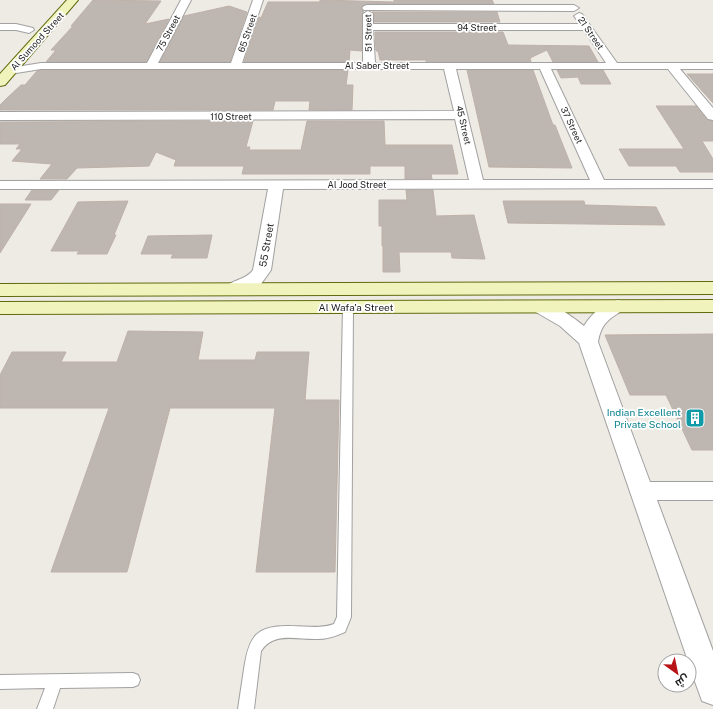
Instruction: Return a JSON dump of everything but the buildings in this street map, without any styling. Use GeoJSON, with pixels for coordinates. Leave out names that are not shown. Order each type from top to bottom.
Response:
{"type":"FeatureCollection","features":[{"type":"Feature","properties":{"kind":"street","name":"Al Sumood Street"},"geometry":{"type":"LineString","coordinates":[[0,82],[73,0]]}},
{"type":"Feature","properties":{"kind":"street","name":"75 Street"},"geometry":{"type":"LineString","coordinates":[[151,66],[186,0]]}},
{"type":"Feature","properties":{"kind":"street","name":"65 Street"},"geometry":{"type":"LineString","coordinates":[[235,66],[258,0]]}},
{"type":"Feature","properties":{"kind":"street"},"geometry":{"type":"LineString","coordinates":[[367,4],[497,8],[571,4]]}},
{"type":"Feature","properties":{"kind":"street","name":"51 Street"},"geometry":{"type":"LineString","coordinates":[[367,4],[369,66]]}},
{"type":"Feature","properties":{"kind":"street","name":"21 Street"},"geometry":{"type":"LineString","coordinates":[[571,4],[614,66]]}},
{"type":"Feature","properties":{"kind":"street"},"geometry":{"type":"LineString","coordinates":[[497,8],[491,11],[499,27]]}},
{"type":"Feature","properties":{"kind":"street","name":"Al Sumood Street"},"geometry":{"type":"LineString","coordinates":[[20,40],[39,20]]}},
{"type":"Feature","properties":{"kind":"street"},"geometry":{"type":"LineString","coordinates":[[0,27],[16,27],[29,30]]}},
{"type":"Feature","properties":{"kind":"street","name":"94 Street"},"geometry":{"type":"LineString","coordinates":[[368,27],[587,27]]}},
{"type":"Feature","properties":{"kind":"street","name":"Al Saber Street"},"geometry":{"type":"LineString","coordinates":[[21,60],[26,63],[41,66]]}},
{"type":"Feature","properties":{"kind":"street","name":"45 Street"},"geometry":{"type":"LineString","coordinates":[[449,65],[478,184]]}},
{"type":"Feature","properties":{"kind":"street","name":"Al Saber Street"},"geometry":{"type":"LineString","coordinates":[[10,71],[41,66],[713,66]]}},
{"type":"Feature","properties":{"kind":"street","name":"37 Street"},"geometry":{"type":"LineString","coordinates":[[544,66],[599,184]]}},
{"type":"Feature","properties":{"kind":"street"},"geometry":{"type":"LineString","coordinates":[[670,66],[713,116]]}},
{"type":"Feature","properties":{"kind":"street","name":"110 Street"},"geometry":{"type":"LineString","coordinates":[[0,116],[462,115]]}},
{"type":"Feature","properties":{"kind":"street","name":"55 Street"},"geometry":{"type":"LineString","coordinates":[[233,289],[255,280],[262,270],[276,184]]}},
{"type":"Feature","properties":{"kind":"street"},"geometry":{"type":"LineString","coordinates":[[707,184],[713,201]]}},
{"type":"Feature","properties":{"kind":"street","name":"Al Jood Street"},"geometry":{"type":"LineString","coordinates":[[0,185],[707,184]]}},
{"type":"Feature","properties":{"kind":"street","name":"Al Wafa'a Street"},"geometry":{"type":"LineString","coordinates":[[0,290],[713,288]]}},
{"type":"Feature","properties":{"kind":"street"},"geometry":{"type":"LineString","coordinates":[[588,342],[593,325],[608,311],[618,306]]}},
{"type":"Feature","properties":{"kind":"street","name":"Al Wafa'a Street"},"geometry":{"type":"LineString","coordinates":[[0,308],[713,306]]}},
{"type":"Feature","properties":{"kind":"street"},"geometry":{"type":"LineString","coordinates":[[541,307],[563,319],[577,330],[588,342],[713,691]]}},
{"type":"Feature","properties":{"kind":"street"},"geometry":{"type":"LineString","coordinates":[[641,491],[713,491]]}},
{"type":"Feature","properties":{"kind":"lane"},"geometry":{"type":"LineString","coordinates":[[246,709],[254,649],[262,636],[278,632],[327,633],[340,628],[344,617],[348,307]]}},
{"type":"Feature","properties":{"kind":"lane"},"geometry":{"type":"LineString","coordinates":[[0,682],[133,680]]}},
{"type":"Feature","properties":{"kind":"lane"},"geometry":{"type":"LineString","coordinates":[[45,709],[55,681]]}},
{"type":"Feature","properties":{"kind":"place","name":"Indian Excellent Private School"},"geometry":{"type":"Point","coordinates":[695,418]}}]}
